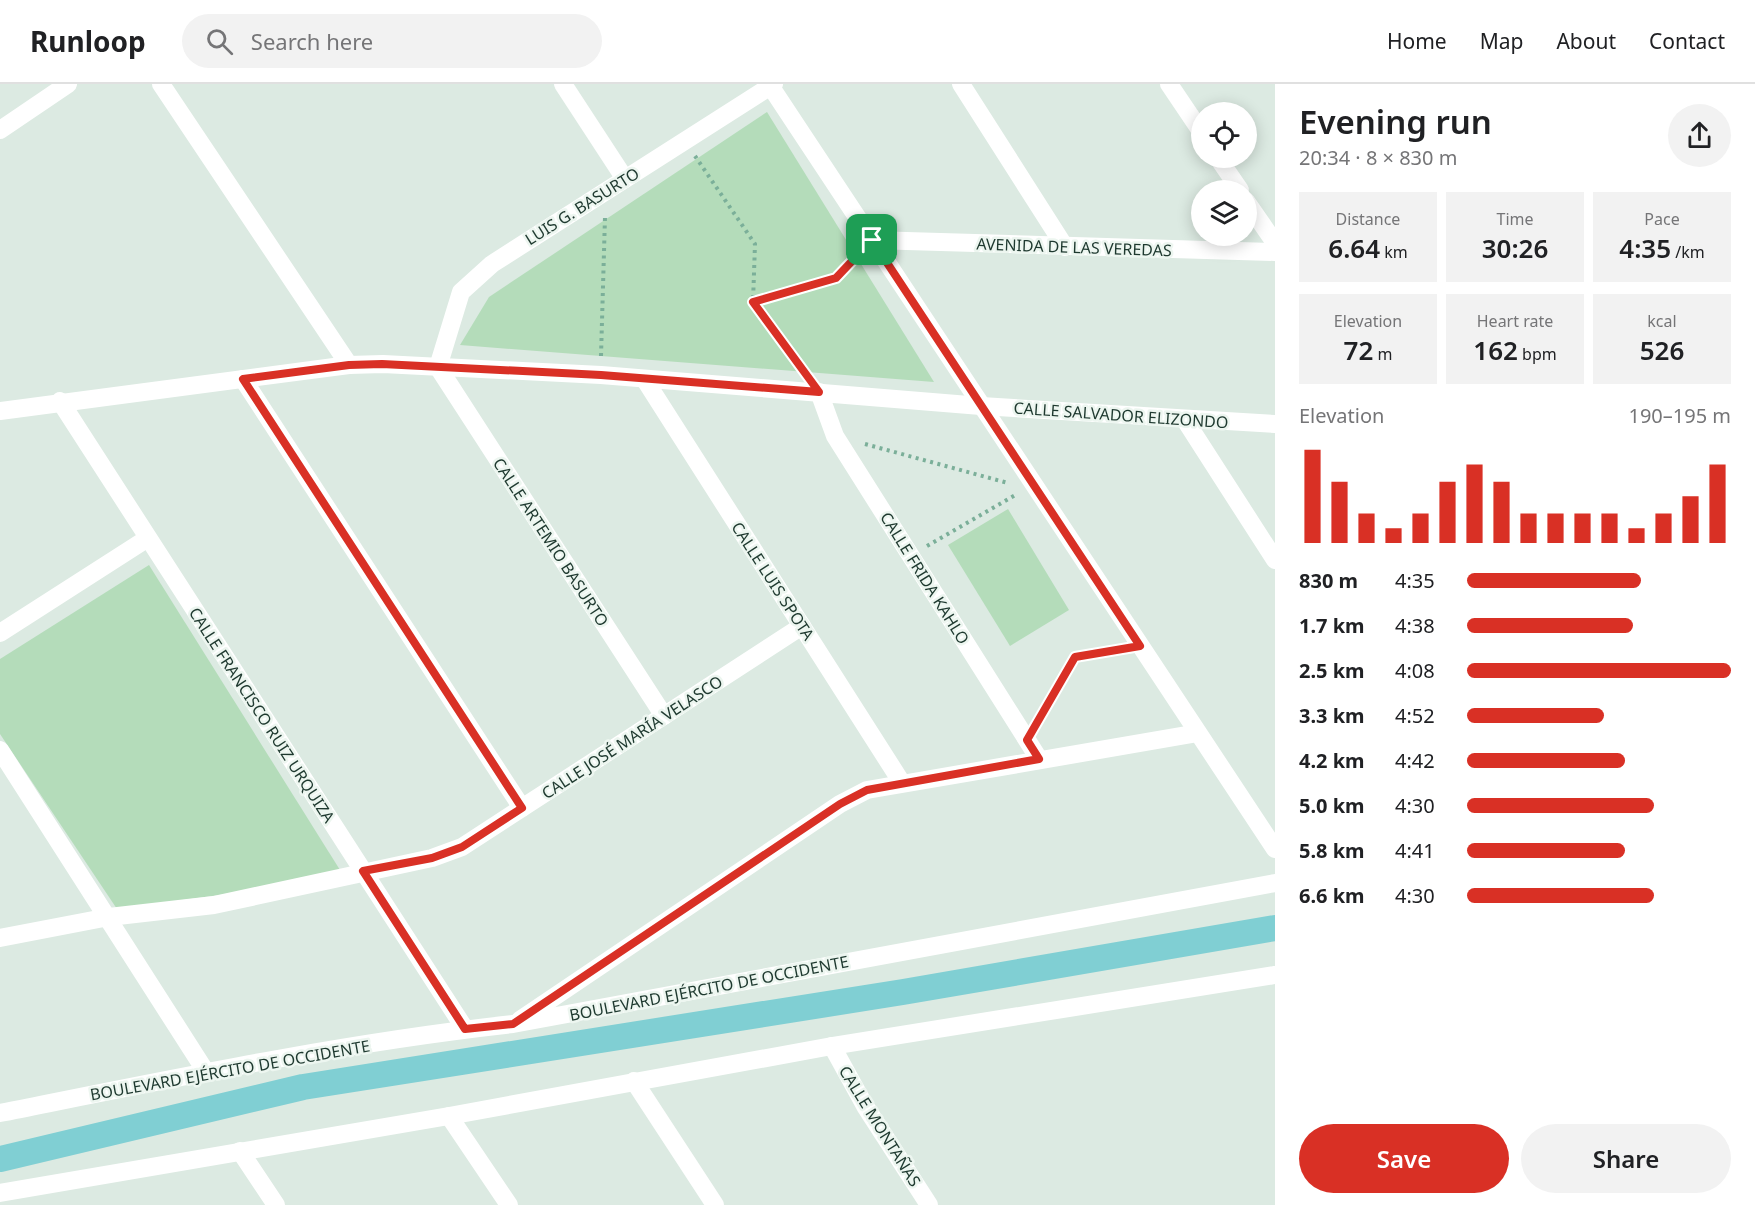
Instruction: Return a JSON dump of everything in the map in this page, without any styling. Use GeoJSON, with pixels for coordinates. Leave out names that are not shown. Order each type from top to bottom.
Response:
{"type":"FeatureCollection","features":[{"type":"Feature","properties":{"kind":"street"},"geometry":{"type":"LineString","coordinates":[[0,129],[68,84]]}},
{"type":"Feature","properties":{"kind":"street"},"geometry":{"type":"LineString","coordinates":[[161,84],[349,365]]}},
{"type":"Feature","properties":{"kind":"street"},"geometry":{"type":"LineString","coordinates":[[563,84],[625,179]]}},
{"type":"Feature","properties":{"kind":"street"},"geometry":{"type":"LineString","coordinates":[[961,84],[1065,247]]}},
{"type":"Feature","properties":{"kind":"street"},"geometry":{"type":"LineString","coordinates":[[1169,84],[1191,117]]}},
{"type":"Feature","properties":{"kind":"street"},"geometry":{"type":"LineString","coordinates":[[771,85],[981,406],[1034,492],[1275,849]]}},
{"type":"Feature","properties":{"kind":"street","name":"LUIS G. BASURTO"},"geometry":{"type":"LineString","coordinates":[[438,367],[461,292],[492,264],[771,85]]}},
{"type":"Feature","properties":{"kind":"street"},"geometry":{"type":"LineString","coordinates":[[1257,217],[1275,243]]}},
{"type":"Feature","properties":{"kind":"street","name":"AVENIDA DE LAS VEREDAS"},"geometry":{"type":"LineString","coordinates":[[872,240],[1275,252]]}},
{"type":"Feature","properties":{"kind":"street","name":"CALLE SALVADOR ELIZONDO"},"geometry":{"type":"LineString","coordinates":[[0,411],[60,401],[349,365],[601,375],[981,406],[1275,424]]}},
{"type":"Feature","properties":{"kind":"street","name":"CALLE ARTEMIO BASURTO"},"geometry":{"type":"LineString","coordinates":[[438,367],[664,716]]}},
{"type":"Feature","properties":{"kind":"street"},"geometry":{"type":"LineString","coordinates":[[243,379],[522,808]]}},
{"type":"Feature","properties":{"kind":"street","name":"CALLE LUIS SPOTA"},"geometry":{"type":"LineString","coordinates":[[645,380],[902,783]]}},
{"type":"Feature","properties":{"kind":"street","name":"CALLE FRIDA KAHLO"},"geometry":{"type":"LineString","coordinates":[[819,392],[835,436],[1039,759]]}},
{"type":"Feature","properties":{"kind":"street","name":"CALLE FRANCISCO RUIZ URQUIZA"},"geometry":{"type":"LineString","coordinates":[[60,401],[465,1029]]}},
{"type":"Feature","properties":{"kind":"street"},"geometry":{"type":"LineString","coordinates":[[1185,420],[1275,560]]}},
{"type":"Feature","properties":{"kind":"street"},"geometry":{"type":"LineString","coordinates":[[0,633],[148,538]]}},
{"type":"Feature","properties":{"kind":"street","name":"CALLE JOSÉ MARÍA VELASCO"},"geometry":{"type":"LineString","coordinates":[[0,938],[109,917],[214,905],[363,871],[432,858],[462,847],[802,626]]}},
{"type":"Feature","properties":{"kind":"street"},"geometry":{"type":"LineString","coordinates":[[513,1024],[840,804],[867,790],[1198,733]]}},
{"type":"Feature","properties":{"kind":"street"},"geometry":{"type":"LineString","coordinates":[[0,750],[109,917],[206,1072]]}},
{"type":"Feature","properties":{"kind":"street","name":"BOULEVARD EJÉRCITO DE OCCIDENTE"},"geometry":{"type":"LineString","coordinates":[[0,1113],[206,1072],[465,1029],[513,1024],[1275,883]]}},
{"type":"Feature","properties":{"kind":"street"},"geometry":{"type":"LineString","coordinates":[[0,1193],[449,1116],[832,1046],[1275,975]]}},
{"type":"Feature","properties":{"kind":"street","name":"CALLE MONTAÑAS"},"geometry":{"type":"LineString","coordinates":[[832,1046],[865,1106],[929,1205]]}},
{"type":"Feature","properties":{"kind":"street"},"geometry":{"type":"LineString","coordinates":[[634,1082],[715,1205]]}},
{"type":"Feature","properties":{"kind":"street"},"geometry":{"type":"LineString","coordinates":[[449,1116],[508,1205]]}},
{"type":"Feature","properties":{"kind":"street"},"geometry":{"type":"LineString","coordinates":[[240,1151],[276,1205]]}},
{"type":"Feature","properties":{"kind":"path"},"geometry":{"type":"LineString","coordinates":[[685,141],[755,244],[753,302],[819,392]]}},
{"type":"Feature","properties":{"kind":"path"},"geometry":{"type":"LineString","coordinates":[[601,375],[606,191]]}},
{"type":"Feature","properties":{"kind":"path"},"geometry":{"type":"LineString","coordinates":[[753,302],[836,278],[872,240]]}},
{"type":"Feature","properties":{"kind":"path"},"geometry":{"type":"LineString","coordinates":[[835,436],[1034,492]]}},
{"type":"Feature","properties":{"kind":"path"},"geometry":{"type":"LineString","coordinates":[[911,555],[1034,492]]}},
{"type":"Feature","properties":{"kind":"path"},"geometry":{"type":"LineString","coordinates":[[1027,740],[1075,657],[1140,646]]}},
{"type":"Feature","properties":{"kind":"green space"},"geometry":{"type":"Polygon","coordinates":[[[767,112],[934,382],[460,345],[489,297],[767,112]]]}},
{"type":"Feature","properties":{"kind":"green space"},"geometry":{"type":"Polygon","coordinates":[[[1008,509],[1069,610],[1010,646],[948,545],[1008,509]]]}},
{"type":"Feature","properties":{"kind":"green space"},"geometry":{"type":"Polygon","coordinates":[[[149,565],[345,878],[117,909],[0,734],[0,659],[149,565]]]}},
{"type":"Feature","properties":{"kind":"waterway"},"geometry":{"type":"LineString","coordinates":[[0,1159],[303,1087],[903,992],[1275,928]]}},
{"type":"Feature","properties":{"kind":"route"},"geometry":{"type":"LineString","coordinates":[[872,240],[1140,646],[1075,657],[1027,740],[1039,759],[867,790],[840,804],[513,1024],[465,1029],[363,871],[432,858],[462,847],[522,808],[243,379],[349,365],[382,364],[601,375],[819,392],[753,302],[836,278],[872,240]]}}]}
